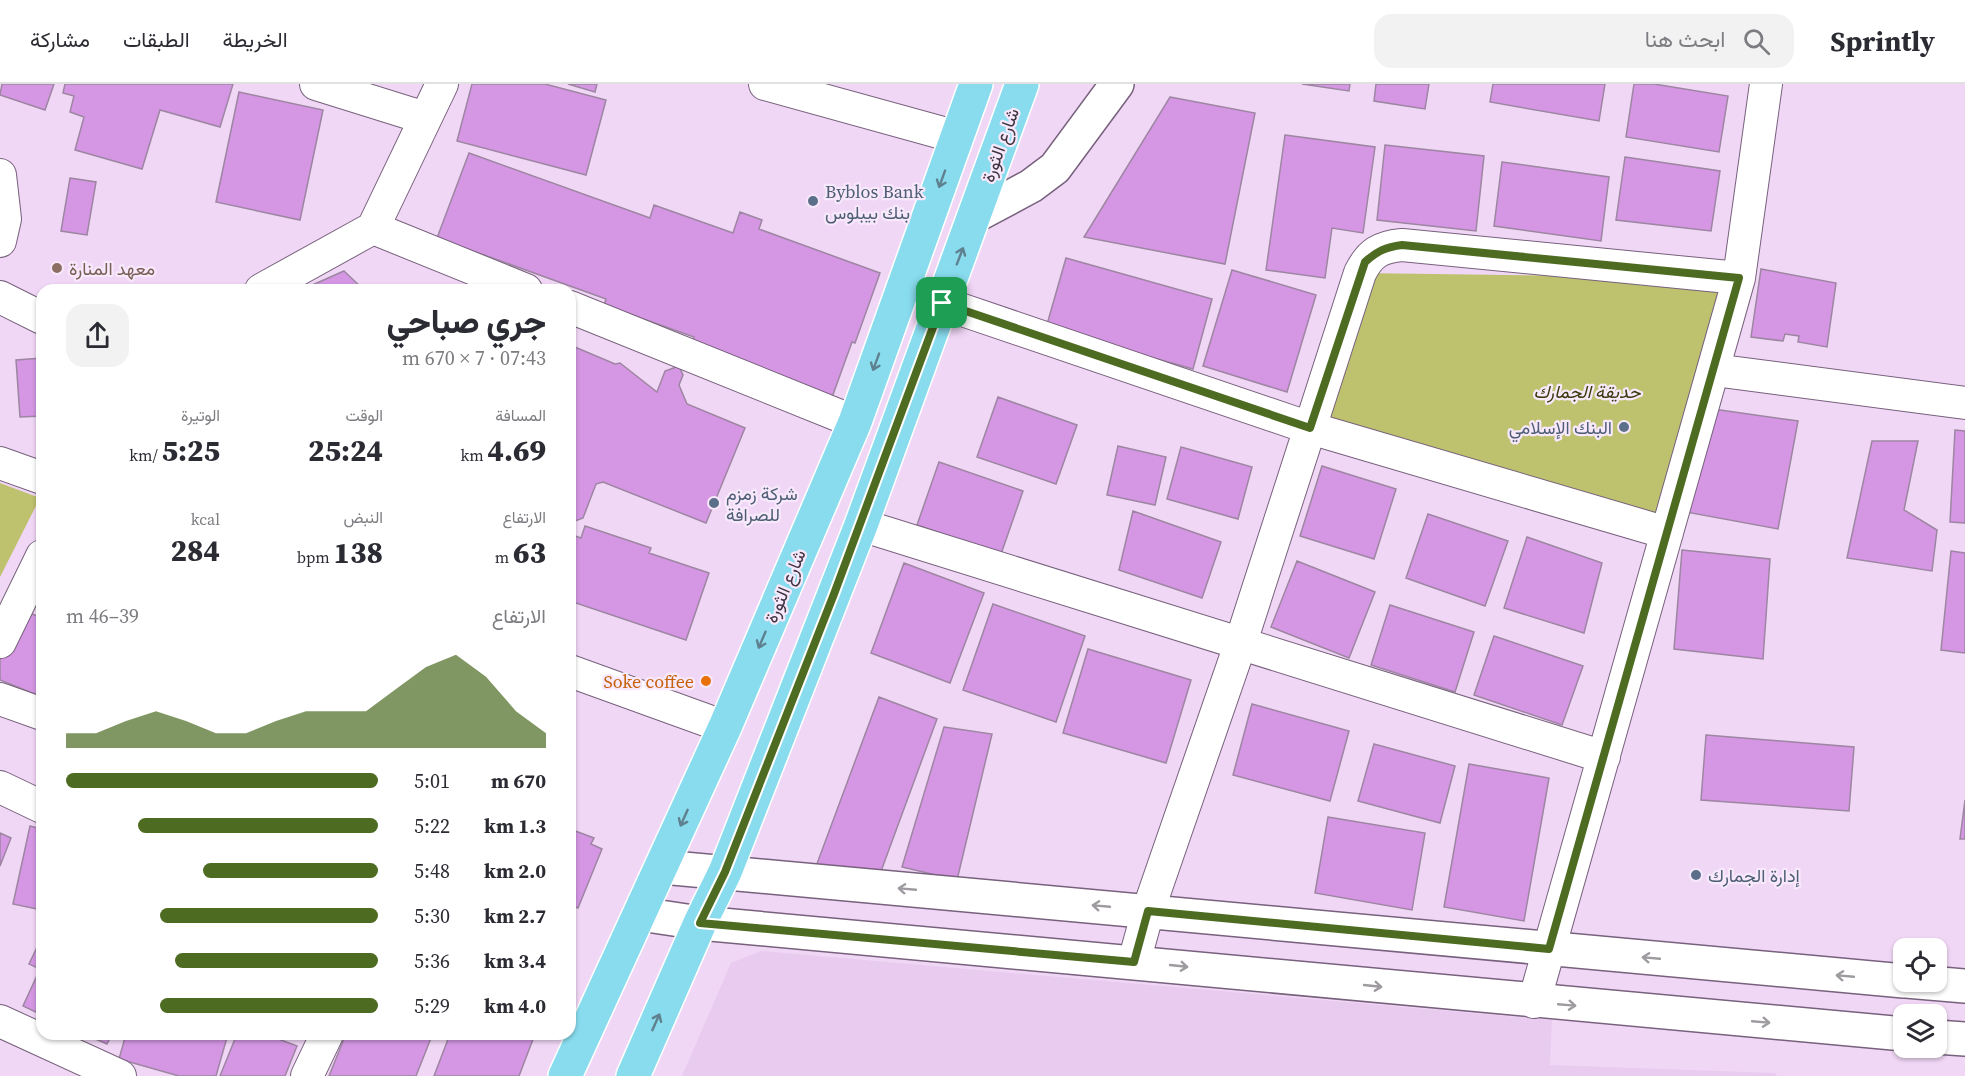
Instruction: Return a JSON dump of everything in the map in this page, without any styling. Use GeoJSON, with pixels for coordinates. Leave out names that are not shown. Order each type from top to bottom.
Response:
{"type":"FeatureCollection","features":[{"type":"Feature","properties":{"kind":"main road","name":"شارع الثورة"},"geometry":{"type":"LineString","coordinates":[[565,1076],[725,727],[855,422],[976,84]]}},
{"type":"Feature","properties":{"kind":"main road","name":"شارع الثورة"},"geometry":{"type":"LineString","coordinates":[[633,1076],[700,923],[725,872],[861,525],[1022,84]]}},
{"type":"Feature","properties":{"kind":"street"},"geometry":{"type":"LineString","coordinates":[[316,84],[425,118]]}},
{"type":"Feature","properties":{"kind":"street"},"geometry":{"type":"LineString","coordinates":[[272,284],[373,228],[442,84]]}},
{"type":"Feature","properties":{"kind":"street"},"geometry":{"type":"LineString","coordinates":[[765,84],[957,137]]}},
{"type":"Feature","properties":{"kind":"street"},"geometry":{"type":"LineString","coordinates":[[975,216],[1031,186],[1055,168],[1117,84]]}},
{"type":"Feature","properties":{"kind":"street"},"geometry":{"type":"LineString","coordinates":[[1534,1002],[1739,278],[1767,84]]}},
{"type":"Feature","properties":{"kind":"street"},"geometry":{"type":"LineString","coordinates":[[0,175],[5,219],[0,241]]}},
{"type":"Feature","properties":{"kind":"street"},"geometry":{"type":"LineString","coordinates":[[373,228],[511,284]]}},
{"type":"Feature","properties":{"kind":"street"},"geometry":{"type":"LineString","coordinates":[[1134,962],[1148,911],[1240,645],[1365,262],[1374,253],[1387,246],[1402,245],[1739,278]]}},
{"type":"Feature","properties":{"kind":"street"},"geometry":{"type":"LineString","coordinates":[[0,297],[36,315]]}},
{"type":"Feature","properties":{"kind":"street"},"geometry":{"type":"LineString","coordinates":[[942,303],[1310,428],[1667,533]]}},
{"type":"Feature","properties":{"kind":"street"},"geometry":{"type":"LineString","coordinates":[[576,309],[855,422]]}},
{"type":"Feature","properties":{"kind":"street"},"geometry":{"type":"LineString","coordinates":[[1714,370],[1965,403]]}},
{"type":"Feature","properties":{"kind":"street"},"geometry":{"type":"LineString","coordinates":[[0,463],[36,476]]}},
{"type":"Feature","properties":{"kind":"street"},"geometry":{"type":"LineString","coordinates":[[861,525],[1604,757]]}},
{"type":"Feature","properties":{"kind":"street"},"geometry":{"type":"LineString","coordinates":[[0,642],[36,568]]}},
{"type":"Feature","properties":{"kind":"street"},"geometry":{"type":"LineString","coordinates":[[576,672],[725,727]]}},
{"type":"Feature","properties":{"kind":"street"},"geometry":{"type":"LineString","coordinates":[[0,699],[36,712]]}},
{"type":"Feature","properties":{"kind":"street"},"geometry":{"type":"LineString","coordinates":[[0,787],[36,804]]}},
{"type":"Feature","properties":{"kind":"street"},"geometry":{"type":"LineString","coordinates":[[662,867],[1893,980]]}},
{"type":"Feature","properties":{"kind":"street"},"geometry":{"type":"LineString","coordinates":[[640,914],[700,923],[1134,962],[1534,1002],[1891,1033],[1895,992]]}},
{"type":"Feature","properties":{"kind":"street"},"geometry":{"type":"LineString","coordinates":[[1947,984],[1965,986]]}},
{"type":"Feature","properties":{"kind":"street"},"geometry":{"type":"LineString","coordinates":[[0,1021],[36,1038]]}},
{"type":"Feature","properties":{"kind":"street"},"geometry":{"type":"LineString","coordinates":[[1947,1038],[1965,1039]]}},
{"type":"Feature","properties":{"kind":"street"},"geometry":{"type":"LineString","coordinates":[[41,1040],[120,1076]]}},
{"type":"Feature","properties":{"kind":"street"},"geometry":{"type":"LineString","coordinates":[[308,1076],[324,1040]]}},
{"type":"Feature","properties":{"kind":"shaded area"},"geometry":{"type":"Polygon","coordinates":[[[761,951],[1552,1020],[1550,1065],[1775,1073],[1777,1076],[682,1076],[731,963],[761,951]]]}},
{"type":"Feature","properties":{"kind":"green space","name":"حديقة الجمارك"},"geometry":{"type":"Polygon","coordinates":[[[1360,273],[1739,278],[1667,533],[1310,428],[1360,273]]]}},
{"type":"Feature","properties":{"kind":"green space"},"geometry":{"type":"Polygon","coordinates":[[[0,483],[36,496],[36,506],[0,577],[0,483]]]}},
{"type":"Feature","properties":{"kind":"building"},"geometry":{"type":"Polygon","coordinates":[[[2,84],[54,84],[45,110],[0,95],[2,84]]]}},
{"type":"Feature","properties":{"kind":"building"},"geometry":{"type":"Polygon","coordinates":[[[65,84],[233,84],[220,127],[160,110],[142,169],[75,150],[84,117],[70,112],[74,96],[63,93],[65,84]]]}},
{"type":"Feature","properties":{"kind":"building"},"geometry":{"type":"Polygon","coordinates":[[[472,84],[545,84],[606,100],[586,175],[457,141],[472,84]]]}},
{"type":"Feature","properties":{"kind":"building"},"geometry":{"type":"Polygon","coordinates":[[[568,84],[597,84],[595,92],[568,84]]]}},
{"type":"Feature","properties":{"kind":"building"},"geometry":{"type":"Polygon","coordinates":[[[1302,84],[1350,84],[1349,91],[1302,84]]]}},
{"type":"Feature","properties":{"kind":"building"},"geometry":{"type":"Polygon","coordinates":[[[1376,84],[1429,84],[1425,109],[1374,101],[1376,84]]]}},
{"type":"Feature","properties":{"kind":"building"},"geometry":{"type":"Polygon","coordinates":[[[1493,84],[1605,84],[1599,121],[1490,102],[1493,84]]]}},
{"type":"Feature","properties":{"kind":"building"},"geometry":{"type":"Polygon","coordinates":[[[1634,84],[1654,84],[1728,96],[1719,152],[1626,137],[1634,84]]]}},
{"type":"Feature","properties":{"kind":"building"},"geometry":{"type":"Polygon","coordinates":[[[239,92],[323,110],[300,220],[216,202],[239,92]]]}},
{"type":"Feature","properties":{"kind":"building"},"geometry":{"type":"Polygon","coordinates":[[[1170,97],[1255,113],[1225,264],[1084,237],[1170,97]]]}},
{"type":"Feature","properties":{"kind":"building"},"geometry":{"type":"Polygon","coordinates":[[[1285,135],[1375,147],[1363,233],[1332,228],[1325,278],[1266,270],[1285,135]]]}},
{"type":"Feature","properties":{"kind":"building"},"geometry":{"type":"Polygon","coordinates":[[[1385,145],[1484,156],[1476,231],[1377,220],[1385,145]]]}},
{"type":"Feature","properties":{"kind":"building"},"geometry":{"type":"Polygon","coordinates":[[[469,153],[650,218],[654,205],[733,233],[740,212],[762,220],[759,229],[880,273],[830,403],[689,352],[694,337],[604,305],[606,299],[576,288],[576,284],[564,284],[437,238],[469,153]]]}},
{"type":"Feature","properties":{"kind":"building"},"geometry":{"type":"Polygon","coordinates":[[[1625,157],[1720,171],[1711,231],[1616,220],[1625,157]]]}},
{"type":"Feature","properties":{"kind":"building"},"geometry":{"type":"Polygon","coordinates":[[[1502,162],[1609,177],[1601,241],[1494,226],[1502,162]]]}},
{"type":"Feature","properties":{"kind":"building"},"geometry":{"type":"Polygon","coordinates":[[[70,178],[96,182],[87,235],[61,231],[70,178]]]}},
{"type":"Feature","properties":{"kind":"building"},"geometry":{"type":"Polygon","coordinates":[[[1066,258],[1212,299],[1193,369],[1046,328],[1066,258]]]}},
{"type":"Feature","properties":{"kind":"building"},"geometry":{"type":"Polygon","coordinates":[[[1761,269],[1836,283],[1827,347],[1798,342],[1799,336],[1785,334],[1783,341],[1751,337],[1761,269]]]}},
{"type":"Feature","properties":{"kind":"building"},"geometry":{"type":"Polygon","coordinates":[[[1232,270],[1316,295],[1287,392],[1203,366],[1232,270]]]}},
{"type":"Feature","properties":{"kind":"building"},"geometry":{"type":"Polygon","coordinates":[[[344,271],[358,284],[315,284],[344,271]]]}},
{"type":"Feature","properties":{"kind":"building"},"geometry":{"type":"Polygon","coordinates":[[[576,348],[615,364],[620,363],[657,392],[665,371],[679,366],[683,375],[679,385],[687,404],[745,428],[706,523],[603,482],[596,484],[583,518],[576,521],[576,348]]]}},
{"type":"Feature","properties":{"kind":"building"},"geometry":{"type":"Polygon","coordinates":[[[36,358],[36,416],[20,417],[16,360],[36,358]]]}},
{"type":"Feature","properties":{"kind":"building"},"geometry":{"type":"Polygon","coordinates":[[[998,397],[1077,425],[1056,484],[977,457],[998,397]]]}},
{"type":"Feature","properties":{"kind":"building"},"geometry":{"type":"Polygon","coordinates":[[[1706,408],[1798,421],[1778,529],[1686,512],[1706,408]]]}},
{"type":"Feature","properties":{"kind":"building"},"geometry":{"type":"Polygon","coordinates":[[[1955,430],[1965,431],[1965,523],[1950,522],[1955,430]]]}},
{"type":"Feature","properties":{"kind":"building"},"geometry":{"type":"Polygon","coordinates":[[[1872,441],[1918,441],[1904,510],[1937,530],[1932,571],[1847,558],[1872,441]]]}},
{"type":"Feature","properties":{"kind":"building"},"geometry":{"type":"Polygon","coordinates":[[[1118,446],[1166,457],[1155,505],[1107,495],[1118,446]]]}},
{"type":"Feature","properties":{"kind":"building"},"geometry":{"type":"Polygon","coordinates":[[[1181,447],[1252,467],[1238,519],[1167,499],[1181,447]]]}},
{"type":"Feature","properties":{"kind":"building"},"geometry":{"type":"Polygon","coordinates":[[[939,462],[1023,491],[1001,554],[917,525],[939,462]]]}},
{"type":"Feature","properties":{"kind":"building"},"geometry":{"type":"Polygon","coordinates":[[[1322,466],[1396,489],[1374,559],[1300,536],[1322,466]]]}},
{"type":"Feature","properties":{"kind":"building"},"geometry":{"type":"Polygon","coordinates":[[[1133,511],[1221,542],[1202,598],[1119,570],[1133,511]]]}},
{"type":"Feature","properties":{"kind":"building"},"geometry":{"type":"Polygon","coordinates":[[[1428,514],[1508,541],[1485,606],[1406,578],[1428,514]]]}},
{"type":"Feature","properties":{"kind":"building"},"geometry":{"type":"Polygon","coordinates":[[[585,526],[651,548],[649,553],[709,573],[686,640],[576,603],[576,536],[581,538],[585,526]]]}},
{"type":"Feature","properties":{"kind":"building"},"geometry":{"type":"Polygon","coordinates":[[[1527,537],[1602,563],[1584,633],[1504,608],[1527,537]]]}},
{"type":"Feature","properties":{"kind":"building"},"geometry":{"type":"Polygon","coordinates":[[[1682,550],[1770,559],[1763,659],[1674,649],[1682,550]]]}},
{"type":"Feature","properties":{"kind":"building"},"geometry":{"type":"Polygon","coordinates":[[[1951,551],[1965,553],[1965,653],[1941,650],[1951,551]]]}},
{"type":"Feature","properties":{"kind":"building"},"geometry":{"type":"Polygon","coordinates":[[[1297,561],[1375,592],[1349,658],[1271,627],[1297,561]]]}},
{"type":"Feature","properties":{"kind":"building"},"geometry":{"type":"Polygon","coordinates":[[[904,563],[984,593],[950,683],[871,653],[904,563]]]}},
{"type":"Feature","properties":{"kind":"building"},"geometry":{"type":"Polygon","coordinates":[[[993,604],[1085,636],[1056,722],[963,690],[993,604]]]}},
{"type":"Feature","properties":{"kind":"building"},"geometry":{"type":"Polygon","coordinates":[[[1390,605],[1474,632],[1455,692],[1371,665],[1390,605]]]}},
{"type":"Feature","properties":{"kind":"building"},"geometry":{"type":"Polygon","coordinates":[[[20,609],[36,616],[36,695],[0,680],[0,658],[20,609]]]}},
{"type":"Feature","properties":{"kind":"building"},"geometry":{"type":"Polygon","coordinates":[[[1494,636],[1583,666],[1562,725],[1474,695],[1494,636]]]}},
{"type":"Feature","properties":{"kind":"building"},"geometry":{"type":"Polygon","coordinates":[[[1088,649],[1191,680],[1166,763],[1063,733],[1088,649]]]}},
{"type":"Feature","properties":{"kind":"building"},"geometry":{"type":"Polygon","coordinates":[[[879,697],[937,719],[880,874],[815,869],[879,697]]]}},
{"type":"Feature","properties":{"kind":"building"},"geometry":{"type":"Polygon","coordinates":[[[1252,704],[1349,731],[1330,801],[1233,775],[1252,704]]]}},
{"type":"Feature","properties":{"kind":"building"},"geometry":{"type":"Polygon","coordinates":[[[944,727],[992,734],[957,880],[902,867],[944,727]]]}},
{"type":"Feature","properties":{"kind":"building"},"geometry":{"type":"Polygon","coordinates":[[[1706,735],[1854,747],[1849,811],[1701,800],[1706,735]]]}},
{"type":"Feature","properties":{"kind":"building"},"geometry":{"type":"Polygon","coordinates":[[[1374,744],[1455,766],[1440,823],[1358,801],[1374,744]]]}},
{"type":"Feature","properties":{"kind":"building"},"geometry":{"type":"Polygon","coordinates":[[[1469,764],[1549,778],[1524,921],[1444,907],[1469,764]]]}},
{"type":"Feature","properties":{"kind":"building"},"geometry":{"type":"Polygon","coordinates":[[[1965,800],[1965,839],[1960,839],[1965,800]]]}},
{"type":"Feature","properties":{"kind":"building"},"geometry":{"type":"Polygon","coordinates":[[[1328,817],[1425,833],[1412,910],[1315,893],[1328,817]]]}},
{"type":"Feature","properties":{"kind":"building"},"geometry":{"type":"Polygon","coordinates":[[[30,826],[36,828],[36,909],[13,904],[30,826]]]}},
{"type":"Feature","properties":{"kind":"building"},"geometry":{"type":"Polygon","coordinates":[[[576,831],[594,838],[591,844],[602,849],[578,908],[576,907],[576,831]]]}},
{"type":"Feature","properties":{"kind":"building"},"geometry":{"type":"Polygon","coordinates":[[[0,833],[11,838],[0,866],[0,833]]]}},
{"type":"Feature","properties":{"kind":"building"},"geometry":{"type":"Polygon","coordinates":[[[36,949],[36,967],[29,964],[36,949]]]}},
{"type":"Feature","properties":{"kind":"building"},"geometry":{"type":"Polygon","coordinates":[[[36,978],[36,1012],[23,1006],[36,978]]]}},
{"type":"Feature","properties":{"kind":"building"},"geometry":{"type":"Polygon","coordinates":[[[124,1040],[226,1040],[216,1076],[179,1076],[119,1059],[124,1040]]]}},
{"type":"Feature","properties":{"kind":"building"},"geometry":{"type":"Polygon","coordinates":[[[235,1040],[281,1040],[297,1046],[285,1076],[220,1076],[235,1040]]]}},
{"type":"Feature","properties":{"kind":"building"},"geometry":{"type":"Polygon","coordinates":[[[344,1040],[430,1040],[416,1076],[329,1076],[344,1040]]]}},
{"type":"Feature","properties":{"kind":"building"},"geometry":{"type":"Polygon","coordinates":[[[448,1040],[533,1040],[519,1076],[434,1076],[448,1040]]]}},
{"type":"Feature","properties":{"kind":"place","name":"Byblos Bank بنك بيبلوس"},"geometry":{"type":"Point","coordinates":[813,201]}},
{"type":"Feature","properties":{"kind":"place","name":"معهد المنارة"},"geometry":{"type":"Point","coordinates":[57,268]}},
{"type":"Feature","properties":{"kind":"place","name":"البنك الإسلامي"},"geometry":{"type":"Point","coordinates":[1624,427]}},
{"type":"Feature","properties":{"kind":"place","name":"شركة زمزم للصرافة"},"geometry":{"type":"Point","coordinates":[714,503]}},
{"type":"Feature","properties":{"kind":"place","name":"Soke coffee"},"geometry":{"type":"Point","coordinates":[706,681]}},
{"type":"Feature","properties":{"kind":"place","name":"إدارة الجمارك"},"geometry":{"type":"Point","coordinates":[1696,875]}},
{"type":"Feature","properties":{"kind":"route"},"geometry":{"type":"LineString","coordinates":[[1402,245],[1739,278],[1549,949],[1148,911],[1134,962],[700,923],[725,872],[861,525],[942,303],[1310,428],[1360,273],[1365,262],[1374,253],[1387,246],[1402,245]]}}]}
